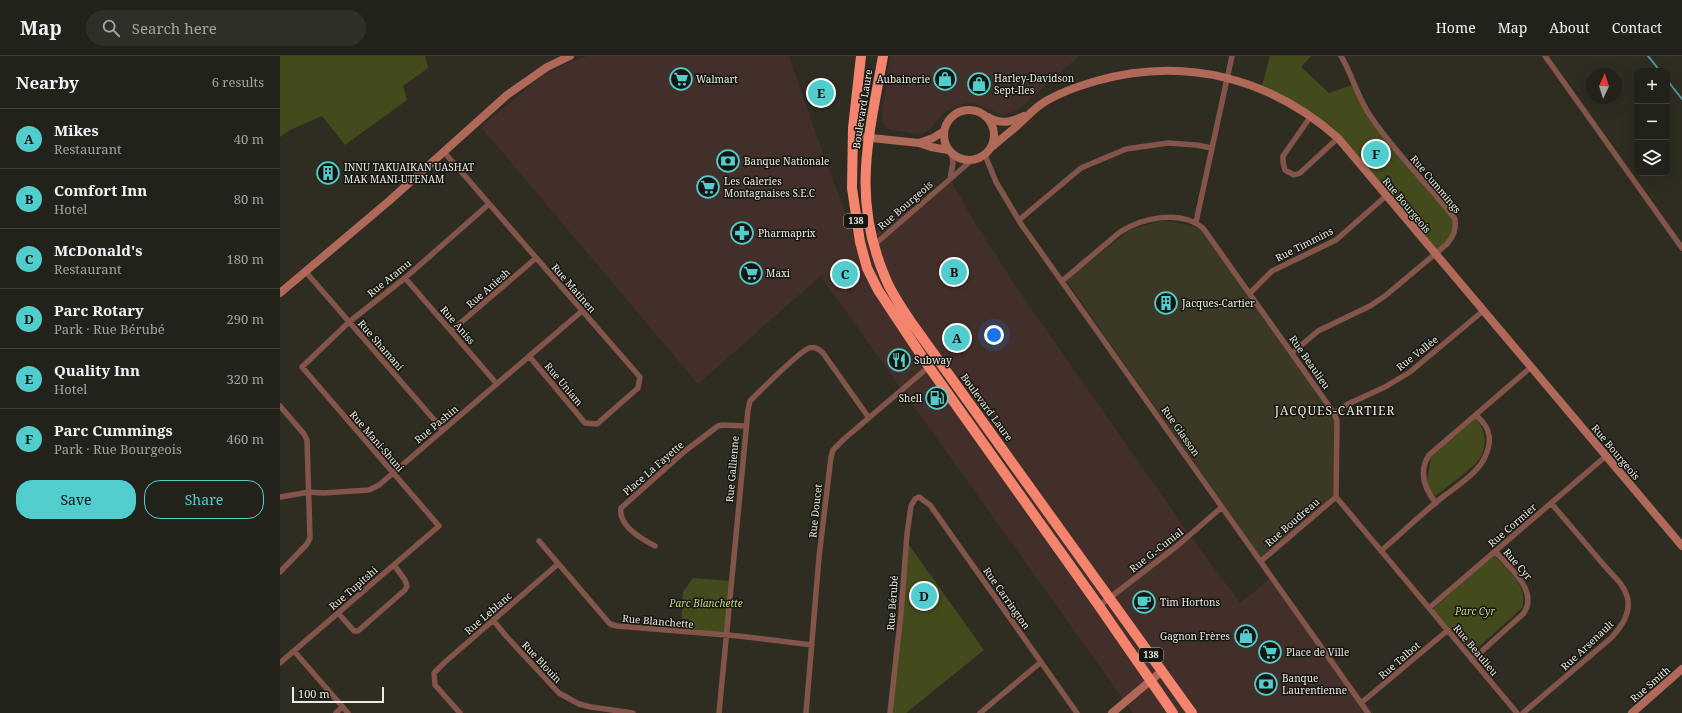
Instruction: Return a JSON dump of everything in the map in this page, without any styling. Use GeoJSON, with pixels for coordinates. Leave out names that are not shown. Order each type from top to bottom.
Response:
{"type":"FeatureCollection","features":[{"type":"Feature","properties":{"kind":"highway","name":"Boulevard Laure"},"geometry":{"type":"LineString","coordinates":[[861,56],[852,136],[852,188],[860,242],[867,268],[878,290],[929,367],[1173,713]]}},
{"type":"Feature","properties":{"kind":"highway","name":"Boulevard Laure"},"geometry":{"type":"LineString","coordinates":[[883,56],[868,138],[865,172],[866,214],[885,278],[911,322],[1192,713]]}},
{"type":"Feature","properties":{"kind":"street"},"geometry":{"type":"LineString","coordinates":[[280,293],[507,96],[547,67],[570,56]]}},
{"type":"Feature","properties":{"kind":"street"},"geometry":{"type":"LineString","coordinates":[[1062,280],[1120,232],[1130,226],[1156,219],[1171,218],[1192,220],[1196,222],[1232,56]]}},
{"type":"Feature","properties":{"kind":"street","name":"Rue Cummings"},"geometry":{"type":"LineString","coordinates":[[1292,353],[1322,328],[1370,306],[1385,296],[1447,244],[1454,235],[1455,218],[1373,120],[1341,56]]}},
{"type":"Feature","properties":{"kind":"street"},"geometry":{"type":"LineString","coordinates":[[1545,56],[1682,248]]}},
{"type":"Feature","properties":{"kind":"street","name":"Rue Bourgeois"},"geometry":{"type":"LineString","coordinates":[[987,117],[997,122],[1014,120],[1063,93],[1121,74],[1147,70],[1200,71],[1227,76],[1276,95],[1311,116],[1338,138],[1681,545]]}},
{"type":"Feature","properties":{"kind":"street"},"geometry":{"type":"LineString","coordinates":[[852,136],[919,143],[950,152],[965,160],[972,160],[985,155],[993,146],[994,130],[992,123],[981,112],[965,110],[958,112],[951,117],[947,123],[944,131],[945,144],[950,152],[952,163],[950,179]]}},
{"type":"Feature","properties":{"kind":"street","name":"Rue Bourgeois"},"geometry":{"type":"LineString","coordinates":[[993,146],[1019,124],[1027,114]]}},
{"type":"Feature","properties":{"kind":"street"},"geometry":{"type":"LineString","coordinates":[[1311,116],[1283,156],[1285,170],[1294,175],[1300,174],[1338,138]]}},
{"type":"Feature","properties":{"kind":"street"},"geometry":{"type":"LineString","coordinates":[[919,143],[933,138],[944,131]]}},
{"type":"Feature","properties":{"kind":"street"},"geometry":{"type":"LineString","coordinates":[[1019,220],[1081,168],[1126,149],[1168,143],[1212,148]]}},
{"type":"Feature","properties":{"kind":"street","name":"Rue Matinen"},"geometry":{"type":"LineString","coordinates":[[444,152],[640,377],[638,388],[597,424],[585,423]]}},
{"type":"Feature","properties":{"kind":"street","name":"Rue Giasson"},"geometry":{"type":"LineString","coordinates":[[985,155],[996,182],[1019,220],[1368,713]]}},
{"type":"Feature","properties":{"kind":"street","name":"Rue Bourgeois"},"geometry":{"type":"LineString","coordinates":[[874,245],[972,160]]}},
{"type":"Feature","properties":{"kind":"street","name":"Rue Timmins"},"geometry":{"type":"LineString","coordinates":[[1250,293],[1272,271],[1336,240],[1386,196]]}},
{"type":"Feature","properties":{"kind":"street","name":"Rue Atamu"},"geometry":{"type":"LineString","coordinates":[[302,367],[349,322],[405,278],[489,204]]}},
{"type":"Feature","properties":{"kind":"street","name":"Rue Beaulieu"},"geometry":{"type":"LineString","coordinates":[[1196,222],[1203,228],[1250,293],[1334,413],[1337,422],[1336,497],[1517,713]]}},
{"type":"Feature","properties":{"kind":"street","name":"Rue Aniesh"},"geometry":{"type":"LineString","coordinates":[[451,331],[536,258]]}},
{"type":"Feature","properties":{"kind":"street","name":"Rue Shamani"},"geometry":{"type":"LineString","coordinates":[[305,271],[443,430]]}},
{"type":"Feature","properties":{"kind":"street","name":"Rue Aniss"},"geometry":{"type":"LineString","coordinates":[[405,278],[497,384]]}},
{"type":"Feature","properties":{"kind":"street","name":"Rue Pashin"},"geometry":{"type":"LineString","coordinates":[[280,497],[309,492],[322,493],[369,490],[379,485],[582,311]]}},
{"type":"Feature","properties":{"kind":"street","name":"Rue Vallée"},"geometry":{"type":"LineString","coordinates":[[1334,413],[1348,404],[1385,387],[1410,372],[1483,311]]}},
{"type":"Feature","properties":{"kind":"street","name":"Rue Gallienne"},"geometry":{"type":"LineString","coordinates":[[719,713],[746,426],[750,401],[807,348],[813,347],[819,349],[823,353],[870,418]]}},
{"type":"Feature","properties":{"kind":"street","name":"Rue Uniam"},"geometry":{"type":"LineString","coordinates":[[529,356],[585,423]]}},
{"type":"Feature","properties":{"kind":"street","name":"Rue Doucet"},"geometry":{"type":"LineString","coordinates":[[806,713],[819,557],[831,456],[833,450],[938,359]]}},
{"type":"Feature","properties":{"kind":"street","name":"Rue Mani-Shuni"},"geometry":{"type":"LineString","coordinates":[[302,367],[439,526]]}},
{"type":"Feature","properties":{"kind":"street"},"geometry":{"type":"LineString","coordinates":[[1436,503],[1423,483],[1423,470],[1426,460],[1434,450],[1531,367]]}},
{"type":"Feature","properties":{"kind":"street"},"geometry":{"type":"LineString","coordinates":[[280,406],[304,434],[307,440],[310,538],[307,544],[280,572]]}},
{"type":"Feature","properties":{"kind":"street"},"geometry":{"type":"LineString","coordinates":[[1381,551],[1436,503],[1458,486],[1484,459],[1489,440],[1489,430],[1484,421],[1476,415]]}},
{"type":"Feature","properties":{"kind":"street","name":"Place La Fayette"},"geometry":{"type":"LineString","coordinates":[[655,546],[643,540],[626,525],[620,513],[621,508],[685,452],[718,426],[723,424],[746,426]]}},
{"type":"Feature","properties":{"kind":"street","name":"Rue Cormier"},"geometry":{"type":"LineString","coordinates":[[1429,608],[1606,456]]}},
{"type":"Feature","properties":{"kind":"street","name":"Rue Carrington"},"geometry":{"type":"LineString","coordinates":[[919,497],[930,505],[1078,713]]}},
{"type":"Feature","properties":{"kind":"street","name":"Rue Bérubé"},"geometry":{"type":"LineString","coordinates":[[890,713],[901,613],[907,534],[911,506],[915,499],[919,497]]}},
{"type":"Feature","properties":{"kind":"street","name":"Rue Boudreau"},"geometry":{"type":"LineString","coordinates":[[1261,561],[1336,497]]}},
{"type":"Feature","properties":{"kind":"street","name":"Rue Arsenault"},"geometry":{"type":"LineString","coordinates":[[1523,713],[1611,638],[1622,625],[1628,610],[1628,597],[1619,580],[1551,503]]}},
{"type":"Feature","properties":{"kind":"street","name":"Rue G.-Cunial"},"geometry":{"type":"LineString","coordinates":[[1099,606],[1177,546],[1222,507]]}},
{"type":"Feature","properties":{"kind":"street","name":"Rue Tupitshi"},"geometry":{"type":"LineString","coordinates":[[280,663],[439,526]]}},
{"type":"Feature","properties":{"kind":"street","name":"Rue Blanchette"},"geometry":{"type":"LineString","coordinates":[[539,541],[610,624],[617,626],[726,635],[812,645]]}},
{"type":"Feature","properties":{"kind":"street","name":"Rue Cyr"},"geometry":{"type":"LineString","coordinates":[[1472,660],[1523,614],[1529,605],[1527,589],[1495,551]]}},
{"type":"Feature","properties":{"kind":"street","name":"Rue Leblanc"},"geometry":{"type":"LineString","coordinates":[[460,713],[435,685],[434,673],[558,564]]}},
{"type":"Feature","properties":{"kind":"street"},"geometry":{"type":"LineString","coordinates":[[338,613],[354,631],[358,631],[405,590],[407,586],[405,580],[394,565]]}},
{"type":"Feature","properties":{"kind":"street","name":"Rue Blouin"},"geometry":{"type":"LineString","coordinates":[[493,620],[559,694],[579,704],[633,713]]}},
{"type":"Feature","properties":{"kind":"street","name":"Rue Talbot"},"geometry":{"type":"LineString","coordinates":[[1361,703],[1448,630]]}},
{"type":"Feature","properties":{"kind":"street"},"geometry":{"type":"LineString","coordinates":[[294,651],[348,713]]}},
{"type":"Feature","properties":{"kind":"street"},"geometry":{"type":"LineString","coordinates":[[980,713],[1041,662]]}},
{"type":"Feature","properties":{"kind":"street","name":"Rue Smith"},"geometry":{"type":"LineString","coordinates":[[1632,713],[1682,669]]}},
{"type":"Feature","properties":{"kind":"street"},"geometry":{"type":"LineString","coordinates":[[1112,713],[1162,671]]}},
{"type":"Feature","properties":{"kind":"street"},"geometry":{"type":"LineString","coordinates":[[336,713],[342,707]]}},
{"type":"Feature","properties":{"kind":"shaded area"},"geometry":{"type":"Polygon","coordinates":[[[587,56],[789,56],[817,137],[857,244],[952,182],[973,220],[1021,294],[1189,534],[1240,603],[1274,576],[1373,713],[1133,713],[822,278],[824,273],[698,384],[481,127],[549,70],[587,56]]]}},
{"type":"Feature","properties":{"kind":"shaded area"},"geometry":{"type":"Polygon","coordinates":[[[890,56],[1079,56],[1018,110],[1007,114],[999,114],[977,104],[967,103],[954,107],[942,115],[930,129],[923,133],[916,134],[887,129],[881,120],[890,56]]]}},
{"type":"Feature","properties":{"kind":"shaded area"},"geometry":{"type":"Polygon","coordinates":[[[1160,221],[1172,222],[1201,229],[1332,413],[1335,427],[1333,497],[1261,558],[1066,280],[1130,230],[1160,221]]]}},
{"type":"Feature","properties":{"kind":"green space"},"geometry":{"type":"Polygon","coordinates":[[[280,56],[425,56],[428,68],[403,86],[407,100],[345,145],[322,116],[290,130],[280,137],[280,56]]]}},
{"type":"Feature","properties":{"kind":"green space"},"geometry":{"type":"Polygon","coordinates":[[[1270,56],[1311,56],[1301,67],[1329,93],[1355,84],[1368,112],[1455,219],[1454,235],[1435,254],[1338,138],[1261,89],[1270,56]]]}},
{"type":"Feature","properties":{"kind":"green space"},"geometry":{"type":"Polygon","coordinates":[[[1476,418],[1482,427],[1485,442],[1480,458],[1466,472],[1435,496],[1427,481],[1431,457],[1476,418]]]}},
{"type":"Feature","properties":{"kind":"green space"},"geometry":{"type":"Polygon","coordinates":[[[907,542],[984,650],[906,713],[892,713],[907,542]]]}},
{"type":"Feature","properties":{"kind":"green space","name":"Parc Cyr"},"geometry":{"type":"Polygon","coordinates":[[[1494,555],[1511,573],[1520,586],[1523,593],[1522,608],[1472,653],[1433,609],[1494,555]]]}},
{"type":"Feature","properties":{"kind":"green space","name":"Parc Blanchette"},"geometry":{"type":"Polygon","coordinates":[[[693,578],[731,581],[726,637],[681,632],[683,592],[693,578]]]}},
{"type":"Feature","properties":{"kind":"waterway"},"geometry":{"type":"LineString","coordinates":[[1648,56],[1658,68]]}},
{"type":"Feature","properties":{"kind":"waterway"},"geometry":{"type":"LineString","coordinates":[[1670,84],[1682,99]]}},
{"type":"Feature","properties":{"kind":"place","name":"Walmart"},"geometry":{"type":"Point","coordinates":[681,79]}},
{"type":"Feature","properties":{"kind":"place","name":"Aubainerie"},"geometry":{"type":"Point","coordinates":[945,79]}},
{"type":"Feature","properties":{"kind":"place","name":"Harley-Davidson Sept-Iles"},"geometry":{"type":"Point","coordinates":[979,84]}},
{"type":"Feature","properties":{"kind":"place","name":"Quality Inn"},"geometry":{"type":"Point","coordinates":[821,93]}},
{"type":"Feature","properties":{"kind":"place","name":"Parc Cummings"},"geometry":{"type":"Point","coordinates":[1376,154]}},
{"type":"Feature","properties":{"kind":"place","name":"Banque Nationale"},"geometry":{"type":"Point","coordinates":[728,161]}},
{"type":"Feature","properties":{"kind":"place","name":"INNU TAKUAIKAN UASHAT MAK MANI-UTENAM"},"geometry":{"type":"Point","coordinates":[328,173]}},
{"type":"Feature","properties":{"kind":"place","name":"Les Galeries Montagnaises S.E.C"},"geometry":{"type":"Point","coordinates":[708,187]}},
{"type":"Feature","properties":{"kind":"place","name":"Pharmaprix"},"geometry":{"type":"Point","coordinates":[742,233]}},
{"type":"Feature","properties":{"kind":"place","name":"Comfort Inn"},"geometry":{"type":"Point","coordinates":[954,272]}},
{"type":"Feature","properties":{"kind":"place","name":"Maxi"},"geometry":{"type":"Point","coordinates":[751,273]}},
{"type":"Feature","properties":{"kind":"place","name":"McDonald's"},"geometry":{"type":"Point","coordinates":[845,274]}},
{"type":"Feature","properties":{"kind":"place","name":"Jacques-Cartier"},"geometry":{"type":"Point","coordinates":[1166,303]}},
{"type":"Feature","properties":{"kind":"place","name":"Mikes"},"geometry":{"type":"Point","coordinates":[957,338]}},
{"type":"Feature","properties":{"kind":"place","name":"Subway"},"geometry":{"type":"Point","coordinates":[899,360]}},
{"type":"Feature","properties":{"kind":"place","name":"Shell"},"geometry":{"type":"Point","coordinates":[937,398]}},
{"type":"Feature","properties":{"kind":"place","name":"Parc Rotary"},"geometry":{"type":"Point","coordinates":[924,596]}},
{"type":"Feature","properties":{"kind":"place","name":"Tim Hortons"},"geometry":{"type":"Point","coordinates":[1144,602]}},
{"type":"Feature","properties":{"kind":"place","name":"Gagnon Frères"},"geometry":{"type":"Point","coordinates":[1246,636]}},
{"type":"Feature","properties":{"kind":"place","name":"Place de Ville"},"geometry":{"type":"Point","coordinates":[1270,652]}},
{"type":"Feature","properties":{"kind":"place","name":"Banque Laurentienne"},"geometry":{"type":"Point","coordinates":[1266,684]}},
{"type":"Feature","properties":{"kind":"district","name":"JACQUES-CARTIER"},"geometry":{"type":"Point","coordinates":[1335,411]}}]}
